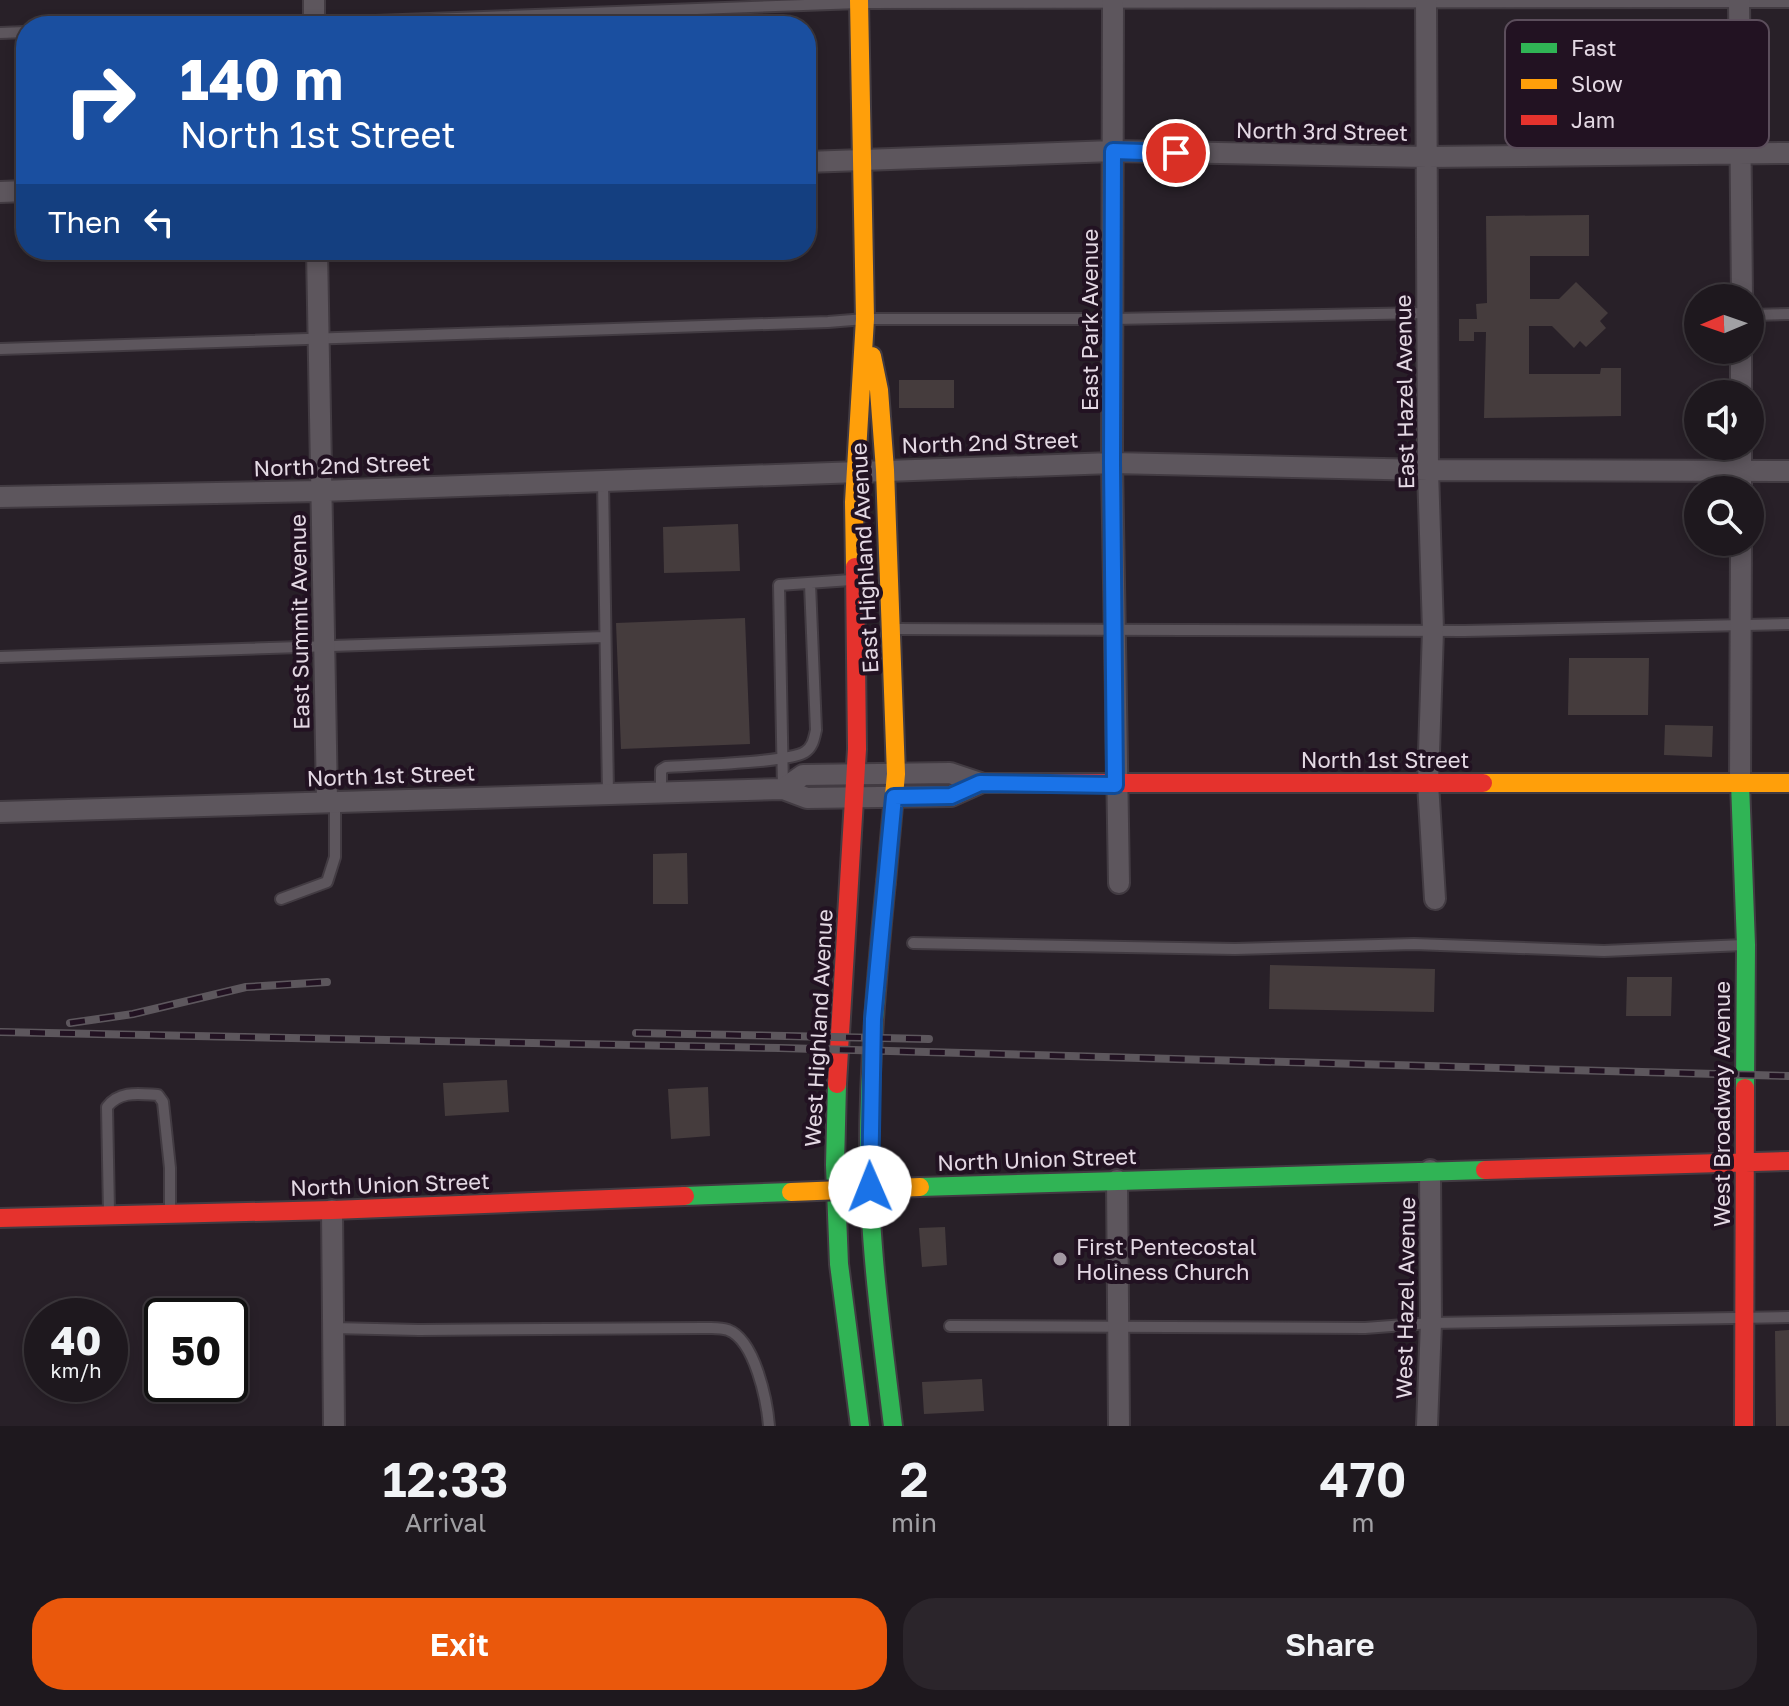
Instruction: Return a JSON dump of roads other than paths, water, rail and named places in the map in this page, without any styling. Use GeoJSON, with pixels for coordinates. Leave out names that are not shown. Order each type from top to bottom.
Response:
{"type":"FeatureCollection","features":[{"type":"Feature","properties":{"kind":"main road","name":"East Highland Avenue"},"geometry":{"type":"LineString","coordinates":[[856,774],[854,471],[865,319],[859,2]]}},
{"type":"Feature","properties":{"kind":"main road","name":"East Highland Avenue"},"geometry":{"type":"LineString","coordinates":[[865,319],[879,390],[885,470],[896,774],[894,797]]}},
{"type":"Feature","properties":{"kind":"main road","name":"West Highland Avenue"},"geometry":{"type":"LineString","coordinates":[[856,774],[838,1050],[835,1165],[839,1264],[860,1426]]}},
{"type":"Feature","properties":{"kind":"main road","name":"North 1st Street"},"geometry":{"type":"LineString","coordinates":[[980,783],[1789,783]]}},
{"type":"Feature","properties":{"kind":"main road","name":"West Broadway Avenue"},"geometry":{"type":"LineString","coordinates":[[1740,783],[1746,945],[1744,1426]]}},
{"type":"Feature","properties":{"kind":"main road"},"geometry":{"type":"LineString","coordinates":[[893,1426],[874,1272],[869,1155],[873,1019],[894,797]]}},
{"type":"Feature","properties":{"kind":"main road","name":"North Union Street"},"geometry":{"type":"LineString","coordinates":[[0,1218],[332,1210],[1117,1180],[1789,1161]]}},
{"type":"Feature","properties":{"kind":"street","name":"East Park Avenue"},"geometry":{"type":"LineString","coordinates":[[1113,1],[1112,463],[1119,883]]}},
{"type":"Feature","properties":{"kind":"street","name":"East Hazel Avenue"},"geometry":{"type":"LineString","coordinates":[[1426,1],[1428,470],[1433,630],[1428,783]]}},
{"type":"Feature","properties":{"kind":"street"},"geometry":{"type":"LineString","coordinates":[[1741,148],[1742,284]]}},
{"type":"Feature","properties":{"kind":"street","name":"North 3rd Street"},"geometry":{"type":"LineString","coordinates":[[816,162],[1113,151],[1427,157],[1789,153]]}},
{"type":"Feature","properties":{"kind":"street","name":"East Summit Avenue"},"geometry":{"type":"LineString","coordinates":[[317,260],[324,647],[331,800]]}},
{"type":"Feature","properties":{"kind":"street","name":"North 2nd Street"},"geometry":{"type":"LineString","coordinates":[[0,497],[321,491],[1112,463],[1684,479]]}},
{"type":"Feature","properties":{"kind":"street","name":"North 2nd Street"},"geometry":{"type":"LineString","coordinates":[[1764,476],[1789,471]]}},
{"type":"Feature","properties":{"kind":"street"},"geometry":{"type":"LineString","coordinates":[[1740,783],[1741,556]]}},
{"type":"Feature","properties":{"kind":"street","name":"North 1st Street"},"geometry":{"type":"LineString","coordinates":[[783,789],[803,775],[950,773],[980,783]]}},
{"type":"Feature","properties":{"kind":"street","name":"North 1st Street"},"geometry":{"type":"LineString","coordinates":[[0,812],[783,789],[807,798],[951,796],[980,783]]}},
{"type":"Feature","properties":{"kind":"street"},"geometry":{"type":"LineString","coordinates":[[1428,783],[1435,899]]}},
{"type":"Feature","properties":{"kind":"street","name":"West Hazel Avenue"},"geometry":{"type":"LineString","coordinates":[[1427,1426],[1431,1323],[1430,1170]]}},
{"type":"Feature","properties":{"kind":"street"},"geometry":{"type":"LineString","coordinates":[[1117,1180],[1119,1426]]}},
{"type":"Feature","properties":{"kind":"street"},"geometry":{"type":"LineString","coordinates":[[332,1210],[334,1426]]}},
{"type":"Feature","properties":{"kind":"lane"},"geometry":{"type":"LineString","coordinates":[[527,16],[859,2],[1789,2]]}},
{"type":"Feature","properties":{"kind":"lane"},"geometry":{"type":"LineString","coordinates":[[0,349],[865,319],[1113,319],[1427,313]]}},
{"type":"Feature","properties":{"kind":"lane"},"geometry":{"type":"LineString","coordinates":[[1764,315],[1789,314]]}},
{"type":"Feature","properties":{"kind":"lane"},"geometry":{"type":"LineString","coordinates":[[603,480],[608,793]]}},
{"type":"Feature","properties":{"kind":"lane"},"geometry":{"type":"LineString","coordinates":[[783,789],[779,585],[853,580]]}},
{"type":"Feature","properties":{"kind":"lane"},"geometry":{"type":"LineString","coordinates":[[661,792],[661,770],[666,767],[782,757],[803,754],[809,749],[814,739],[810,584]]}},
{"type":"Feature","properties":{"kind":"lane"},"geometry":{"type":"LineString","coordinates":[[892,629],[1433,630],[1789,624]]}},
{"type":"Feature","properties":{"kind":"lane"},"geometry":{"type":"LineString","coordinates":[[0,657],[605,637]]}},
{"type":"Feature","properties":{"kind":"lane"},"geometry":{"type":"LineString","coordinates":[[281,899],[327,882],[335,857],[331,800]]}},
{"type":"Feature","properties":{"kind":"lane"},"geometry":{"type":"LineString","coordinates":[[913,943],[1235,949],[1414,944],[1604,951],[1746,945]]}},
{"type":"Feature","properties":{"kind":"lane"},"geometry":{"type":"LineString","coordinates":[[109,1216],[107,1107],[116,1098],[132,1094],[158,1095],[163,1102],[170,1168],[170,1214]]}},
{"type":"Feature","properties":{"kind":"lane"},"geometry":{"type":"LineString","coordinates":[[950,1326],[1365,1328],[1431,1323],[1745,1315],[1789,1317]]}},
{"type":"Feature","properties":{"kind":"lane"},"geometry":{"type":"LineString","coordinates":[[333,1328],[729,1330],[741,1341],[757,1368],[767,1404],[769,1426]]}},
{"type":"Feature","properties":{"kind":"railway"},"geometry":{"type":"LineString","coordinates":[[70,1023],[133,1014],[246,987],[327,982]]}},
{"type":"Feature","properties":{"kind":"railway"},"geometry":{"type":"LineString","coordinates":[[0,1032],[780,1048],[1789,1076]]}},
{"type":"Feature","properties":{"kind":"railway"},"geometry":{"type":"LineString","coordinates":[[636,1033],[929,1039]]}},
{"type":"Feature","properties":{"kind":"place","name":"First Pentecostal Holiness Church"},"geometry":{"type":"Point","coordinates":[1060,1259]}}]}
